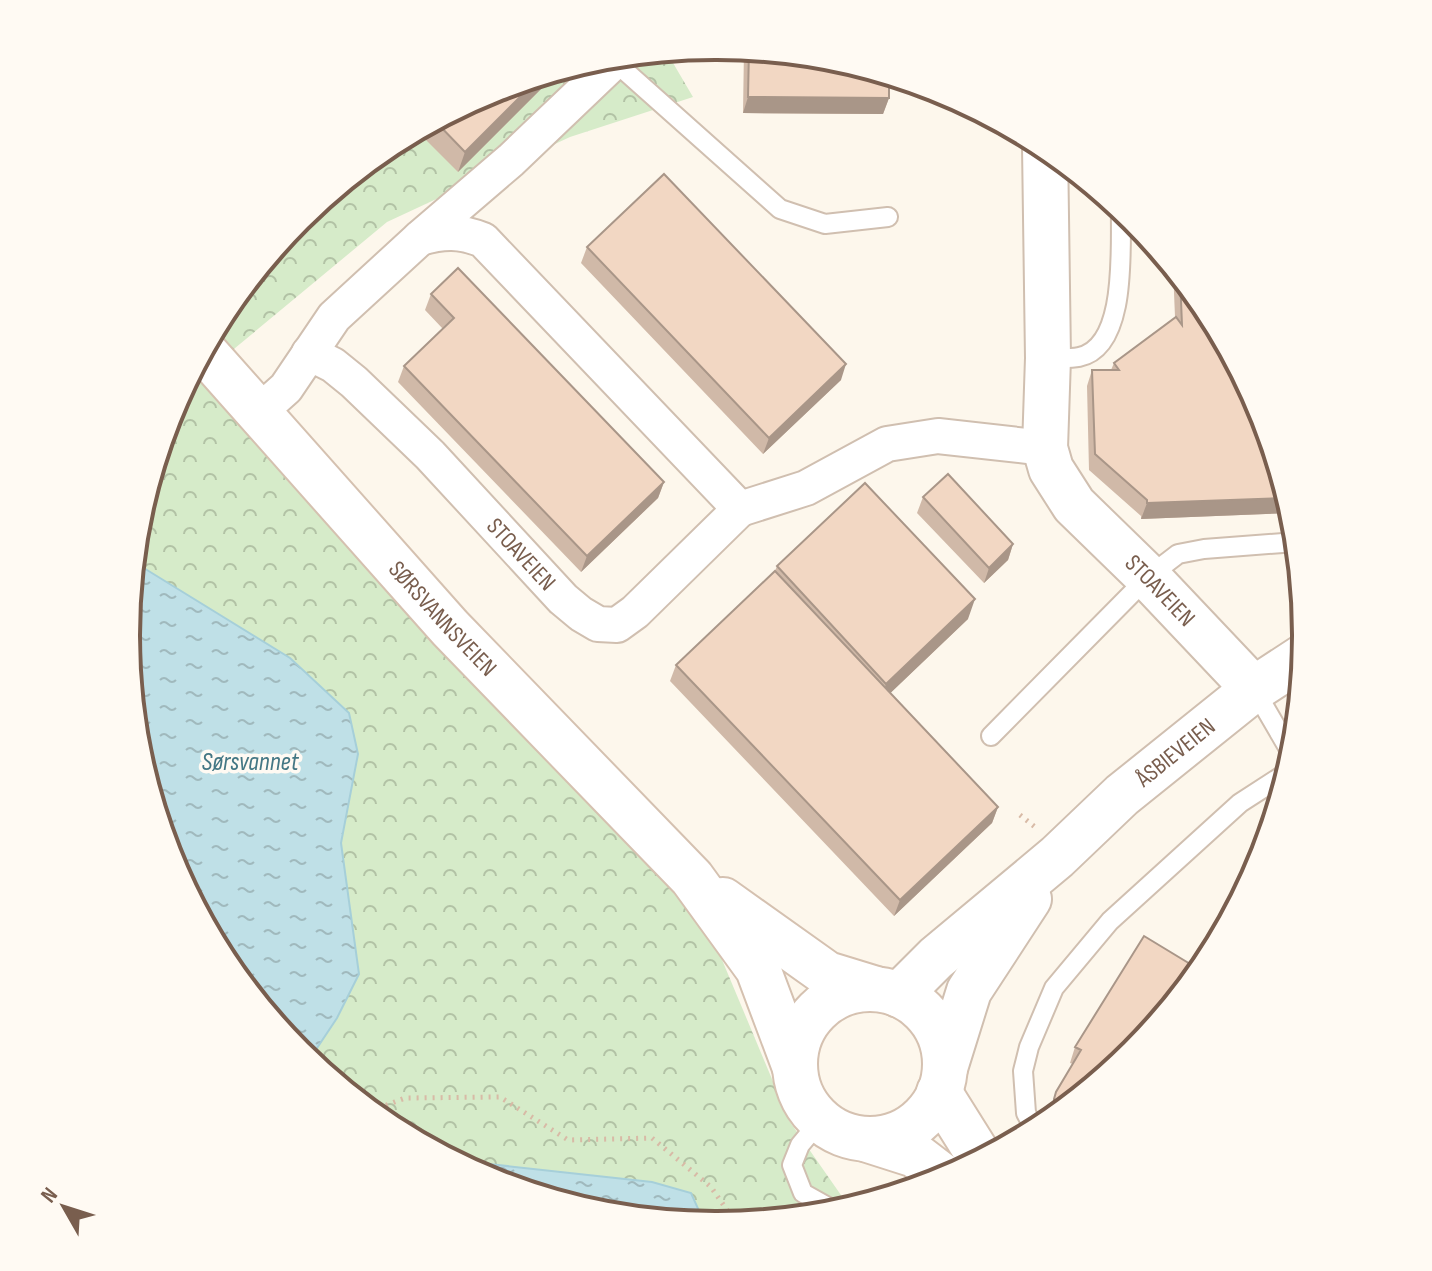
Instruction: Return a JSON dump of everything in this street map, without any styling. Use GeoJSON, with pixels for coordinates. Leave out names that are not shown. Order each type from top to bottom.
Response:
{"type":"FeatureCollection","features":[{"type":"Feature","properties":{"kind":"main road","name":"STOAVEIEN"},"geometry":{"type":"LineString","coordinates":[[1045,164],[1048,358],[1045,448],[1051,469],[1074,505],[1148,577],[1254,689]]}},
{"type":"Feature","properties":{"kind":"main road","name":"SØRSVANNSVEIEN"},"geometry":{"type":"LineString","coordinates":[[212,360],[450,628],[692,878],[758,969],[794,1065]]}},
{"type":"Feature","properties":{"kind":"main road","name":"ÅSBIEVEIEN"},"geometry":{"type":"LineString","coordinates":[[888,992],[936,958],[1057,857],[1122,795],[1254,689],[1290,665]]}},
{"type":"Feature","properties":{"kind":"main road","name":"ÅSBIEVEIEN"},"geometry":{"type":"LineString","coordinates":[[942,1080],[969,991],[1057,857]]}},
{"type":"Feature","properties":{"kind":"main road","name":"SØRSVANNSVEIEN"},"geometry":{"type":"LineString","coordinates":[[692,878],[827,974],[888,992]]}},
{"type":"Feature","properties":{"kind":"main road"},"geometry":{"type":"LineString","coordinates":[[868,1140],[890,1137],[911,1127],[928,1112],[942,1080],[943,1045],[934,1025],[919,1007],[888,992],[851,991],[828,1001],[810,1019],[798,1041],[794,1065],[797,1086],[806,1105],[834,1131],[915,1155],[932,1168]]}},
{"type":"Feature","properties":{"kind":"main road"},"geometry":{"type":"LineString","coordinates":[[942,1080],[976,1149]]}},
{"type":"Feature","properties":{"kind":"street"},"geometry":{"type":"LineString","coordinates":[[258,413],[286,388],[334,317],[511,160],[604,71]]}},
{"type":"Feature","properties":{"kind":"street"},"geometry":{"type":"LineString","coordinates":[[420,238],[443,231],[464,232],[483,240],[740,509]]}},
{"type":"Feature","properties":{"kind":"street","name":"STOAVEIEN"},"geometry":{"type":"LineString","coordinates":[[309,353],[333,365],[354,382],[430,455],[563,599],[598,624],[617,625],[635,612],[740,509],[806,488],[887,444],[938,436],[1045,448]]}},
{"type":"Feature","properties":{"kind":"lane"},"geometry":{"type":"LineString","coordinates":[[628,67],[780,209],[825,224],[888,217]]}},
{"type":"Feature","properties":{"kind":"lane"},"geometry":{"type":"LineString","coordinates":[[1048,358],[1080,357],[1095,350],[1108,334],[1120,284],[1121,227]]}},
{"type":"Feature","properties":{"kind":"lane"},"geometry":{"type":"LineString","coordinates":[[991,736],[1148,577],[1178,554],[1284,543]]}},
{"type":"Feature","properties":{"kind":"lane"},"geometry":{"type":"LineString","coordinates":[[1254,689],[1282,737]]}},
{"type":"Feature","properties":{"kind":"lane"},"geometry":{"type":"LineString","coordinates":[[1029,1118],[1023,1071],[1029,1047],[1054,988],[1110,921],[1240,803],[1272,782]]}},
{"type":"Feature","properties":{"kind":"lane"},"geometry":{"type":"LineString","coordinates":[[818,1202],[803,1193],[792,1165],[800,1145],[820,1121]]}},
{"type":"Feature","properties":{"kind":"path"},"geometry":{"type":"LineString","coordinates":[[385,1106],[405,1098],[500,1097],[568,1140],[652,1138],[711,1187],[727,1211]]}},
{"type":"Feature","properties":{"kind":"green space"},"geometry":{"type":"Polygon","coordinates":[[[672,62],[693,97],[570,137],[387,222],[223,358],[707,924],[790,1122],[842,1197],[754,1210],[699,1211],[691,1193],[652,1182],[489,1164],[461,1152],[396,1114],[337,1068],[316,1049],[337,1018],[359,974],[341,843],[358,754],[144,571],[160,487],[184,415],[218,348],[259,285],[309,229],[396,157],[461,119],[531,91],[604,71],[672,62]]]}},
{"type":"Feature","properties":{"kind":"water","name":"Sørsvannet"},"geometry":{"type":"Polygon","coordinates":[[[144,568],[290,658],[349,713],[358,754],[341,843],[359,974],[337,1018],[316,1049],[283,1015],[237,955],[184,856],[160,784],[145,711],[140,636],[144,568]]]}},
{"type":"Feature","properties":{"kind":"water"},"geometry":{"type":"Polygon","coordinates":[[[489,1164],[652,1182],[691,1193],[699,1211],[641,1206],[567,1191],[489,1164]]]}},
{"type":"Feature","properties":{"kind":"building"},"geometry":{"type":"Polygon","coordinates":[[[749,61],[828,71],[889,87],[889,98],[748,97],[749,61]]]}},
{"type":"Feature","properties":{"kind":"building"},"geometry":{"type":"Polygon","coordinates":[[[523,94],[465,152],[443,129],[523,94]]]}},
{"type":"Feature","properties":{"kind":"building"},"geometry":{"type":"Polygon","coordinates":[[[664,174],[846,364],[769,438],[587,247],[664,174]]]}},
{"type":"Feature","properties":{"kind":"building"},"geometry":{"type":"Polygon","coordinates":[[[458,268],[664,482],[587,556],[404,366],[454,318],[431,294],[458,268]]]}},
{"type":"Feature","properties":{"kind":"building"},"geometry":{"type":"Polygon","coordinates":[[[1181,296],[1214,348],[1248,415],[1275,498],[1147,503],[1095,454],[1092,370],[1119,370],[1114,363],[1176,317],[1182,325],[1181,296]]]}},
{"type":"Feature","properties":{"kind":"building"},"geometry":{"type":"Polygon","coordinates":[[[948,474],[1013,544],[989,568],[923,497],[948,474]]]}},
{"type":"Feature","properties":{"kind":"building"},"geometry":{"type":"Polygon","coordinates":[[[865,483],[975,599],[886,684],[777,566],[865,483]]]}},
{"type":"Feature","properties":{"kind":"building"},"geometry":{"type":"Polygon","coordinates":[[[775,571],[998,807],[900,900],[676,665],[775,571]]]}},
{"type":"Feature","properties":{"kind":"building"},"geometry":{"type":"Polygon","coordinates":[[[1144,936],[1189,963],[1149,1015],[1123,1042],[1054,1101],[1056,1092],[1081,1050],[1075,1047],[1144,936]]]}}]}
